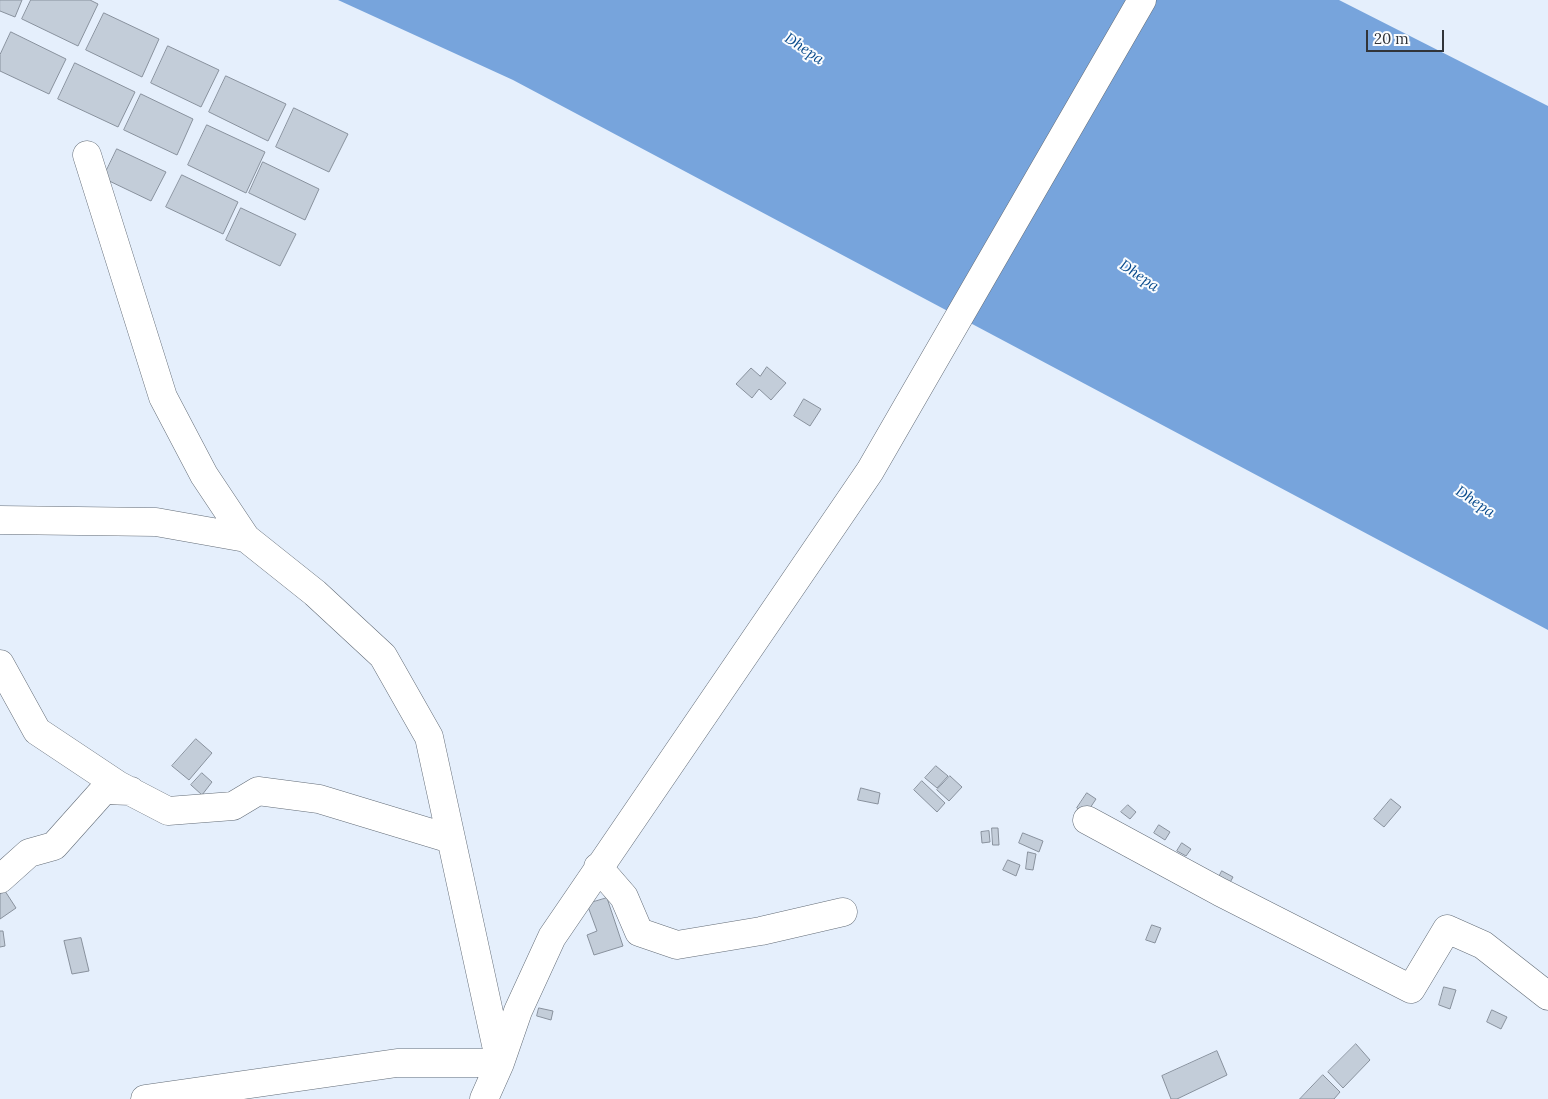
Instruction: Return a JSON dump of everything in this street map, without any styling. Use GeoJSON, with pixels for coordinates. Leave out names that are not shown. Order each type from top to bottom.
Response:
{"type":"FeatureCollection","features":[{"type":"Feature","properties":{"kind":"street"},"geometry":{"type":"LineString","coordinates":[[484,1099],[500,1063],[518,1011],[552,937],[870,471],[1142,0]]}},
{"type":"Feature","properties":{"kind":"street"},"geometry":{"type":"LineString","coordinates":[[87,156],[163,397],[204,475],[246,538],[315,593],[382,656],[429,738],[500,1063]]}},
{"type":"Feature","properties":{"kind":"street"},"geometry":{"type":"LineString","coordinates":[[0,520],[156,522],[246,538]]}},
{"type":"Feature","properties":{"kind":"street"},"geometry":{"type":"LineString","coordinates":[[0,664],[36,731],[118,785],[168,811],[233,806],[258,791],[320,800],[451,839]]}},
{"type":"Feature","properties":{"kind":"street"},"geometry":{"type":"LineString","coordinates":[[0,879],[28,853],[54,846],[104,790],[130,791]]}},
{"type":"Feature","properties":{"kind":"street"},"geometry":{"type":"LineString","coordinates":[[1087,820],[1220,892],[1411,988],[1447,929],[1483,945],[1548,996]]}},
{"type":"Feature","properties":{"kind":"street"},"geometry":{"type":"LineString","coordinates":[[598,867],[624,897],[639,932],[677,945],[762,931],[843,912]]}},
{"type":"Feature","properties":{"kind":"street"},"geometry":{"type":"LineString","coordinates":[[145,1099],[396,1063],[500,1063]]}},
{"type":"Feature","properties":{"kind":"water","name":"Dhepa"},"geometry":{"type":"Polygon","coordinates":[[[338,0],[1339,0],[1548,106],[1548,630],[513,80],[338,0]]]}},
{"type":"Feature","properties":{"kind":"building"},"geometry":{"type":"Polygon","coordinates":[[[0,0],[22,0],[15,17],[0,11],[0,0]]]}},
{"type":"Feature","properties":{"kind":"building"},"geometry":{"type":"Polygon","coordinates":[[[31,0],[90,0],[98,4],[78,46],[22,19],[31,0]]]}},
{"type":"Feature","properties":{"kind":"building"},"geometry":{"type":"Polygon","coordinates":[[[104,13],[159,39],[142,77],[86,50],[104,13]]]}},
{"type":"Feature","properties":{"kind":"building"},"geometry":{"type":"Polygon","coordinates":[[[11,32],[66,59],[49,94],[0,71],[0,55],[11,32]]]}},
{"type":"Feature","properties":{"kind":"building"},"geometry":{"type":"Polygon","coordinates":[[[168,46],[219,70],[201,107],[151,83],[168,46]]]}},
{"type":"Feature","properties":{"kind":"building"},"geometry":{"type":"Polygon","coordinates":[[[75,63],[135,92],[118,127],[58,99],[75,63]]]}},
{"type":"Feature","properties":{"kind":"building"},"geometry":{"type":"Polygon","coordinates":[[[226,76],[286,104],[268,141],[209,112],[226,76]]]}},
{"type":"Feature","properties":{"kind":"building"},"geometry":{"type":"Polygon","coordinates":[[[141,94],[193,119],[177,155],[124,130],[141,94]]]}},
{"type":"Feature","properties":{"kind":"building"},"geometry":{"type":"Polygon","coordinates":[[[294,108],[348,134],[329,172],[276,147],[294,108]]]}},
{"type":"Feature","properties":{"kind":"building"},"geometry":{"type":"Polygon","coordinates":[[[207,125],[265,152],[246,193],[188,165],[207,125]]]}},
{"type":"Feature","properties":{"kind":"building"},"geometry":{"type":"Polygon","coordinates":[[[117,149],[166,172],[151,201],[103,178],[117,149]]]}},
{"type":"Feature","properties":{"kind":"building"},"geometry":{"type":"Polygon","coordinates":[[[263,162],[319,189],[305,220],[249,193],[263,162]]]}},
{"type":"Feature","properties":{"kind":"building"},"geometry":{"type":"Polygon","coordinates":[[[182,175],[238,202],[223,234],[166,207],[182,175]]]}},
{"type":"Feature","properties":{"kind":"building"},"geometry":{"type":"Polygon","coordinates":[[[241,208],[296,234],[280,266],[226,240],[241,208]]]}},
{"type":"Feature","properties":{"kind":"building"},"geometry":{"type":"Polygon","coordinates":[[[767,367],[786,383],[771,400],[759,389],[752,398],[736,384],[751,368],[760,376],[767,367]]]}},
{"type":"Feature","properties":{"kind":"building"},"geometry":{"type":"Polygon","coordinates":[[[804,399],[821,409],[810,426],[794,416],[804,399]]]}},
{"type":"Feature","properties":{"kind":"building"},"geometry":{"type":"Polygon","coordinates":[[[196,739],[212,753],[189,780],[172,766],[196,739]]]}},
{"type":"Feature","properties":{"kind":"building"},"geometry":{"type":"Polygon","coordinates":[[[936,766],[948,776],[937,788],[925,778],[936,766]]]}},
{"type":"Feature","properties":{"kind":"building"},"geometry":{"type":"Polygon","coordinates":[[[202,773],[212,782],[202,795],[191,785],[202,773]]]}},
{"type":"Feature","properties":{"kind":"building"},"geometry":{"type":"Polygon","coordinates":[[[950,776],[962,787],[949,801],[937,790],[950,776]]]}},
{"type":"Feature","properties":{"kind":"building"},"geometry":{"type":"Polygon","coordinates":[[[922,781],[945,803],[937,812],[914,790],[922,781]]]}},
{"type":"Feature","properties":{"kind":"building"},"geometry":{"type":"Polygon","coordinates":[[[861,788],[880,793],[878,804],[858,800],[861,788]]]}},
{"type":"Feature","properties":{"kind":"building"},"geometry":{"type":"Polygon","coordinates":[[[1087,793],[1096,799],[1086,814],[1077,808],[1087,793]]]}},
{"type":"Feature","properties":{"kind":"building"},"geometry":{"type":"Polygon","coordinates":[[[1391,799],[1401,807],[1384,827],[1374,819],[1391,799]]]}},
{"type":"Feature","properties":{"kind":"building"},"geometry":{"type":"Polygon","coordinates":[[[1128,805],[1136,812],[1130,819],[1121,812],[1128,805]]]}},
{"type":"Feature","properties":{"kind":"building"},"geometry":{"type":"Polygon","coordinates":[[[1159,825],[1170,832],[1165,840],[1154,833],[1159,825]]]}},
{"type":"Feature","properties":{"kind":"building"},"geometry":{"type":"Polygon","coordinates":[[[992,828],[998,828],[999,845],[993,845],[992,828]]]}},
{"type":"Feature","properties":{"kind":"building"},"geometry":{"type":"Polygon","coordinates":[[[989,831],[990,842],[982,843],[981,832],[989,831]]]}},
{"type":"Feature","properties":{"kind":"building"},"geometry":{"type":"Polygon","coordinates":[[[1023,833],[1043,841],[1039,852],[1019,843],[1023,833]]]}},
{"type":"Feature","properties":{"kind":"building"},"geometry":{"type":"Polygon","coordinates":[[[1182,843],[1191,849],[1186,856],[1177,851],[1182,843]]]}},
{"type":"Feature","properties":{"kind":"building"},"geometry":{"type":"Polygon","coordinates":[[[1028,852],[1036,854],[1033,870],[1026,869],[1028,852]]]}},
{"type":"Feature","properties":{"kind":"building"},"geometry":{"type":"Polygon","coordinates":[[[1008,860],[1020,865],[1016,876],[1003,870],[1008,860]]]}},
{"type":"Feature","properties":{"kind":"building"},"geometry":{"type":"Polygon","coordinates":[[[1222,871],[1233,877],[1226,890],[1215,885],[1222,871]]]}},
{"type":"Feature","properties":{"kind":"building"},"geometry":{"type":"Polygon","coordinates":[[[5,891],[16,908],[0,919],[0,894],[5,891]]]}},
{"type":"Feature","properties":{"kind":"building"},"geometry":{"type":"Polygon","coordinates":[[[607,898],[623,946],[594,955],[587,935],[597,931],[587,904],[607,898]]]}},
{"type":"Feature","properties":{"kind":"building"},"geometry":{"type":"Polygon","coordinates":[[[1152,925],[1161,928],[1155,943],[1146,940],[1152,925]]]}},
{"type":"Feature","properties":{"kind":"building"},"geometry":{"type":"Polygon","coordinates":[[[0,931],[3,931],[5,946],[0,947],[0,931]]]}},
{"type":"Feature","properties":{"kind":"building"},"geometry":{"type":"Polygon","coordinates":[[[81,938],[89,971],[72,974],[64,941],[81,938]]]}},
{"type":"Feature","properties":{"kind":"building"},"geometry":{"type":"Polygon","coordinates":[[[1444,987],[1456,990],[1450,1009],[1439,1005],[1444,987]]]}},
{"type":"Feature","properties":{"kind":"building"},"geometry":{"type":"Polygon","coordinates":[[[539,1008],[553,1011],[551,1020],[537,1016],[539,1008]]]}},
{"type":"Feature","properties":{"kind":"building"},"geometry":{"type":"Polygon","coordinates":[[[1492,1010],[1507,1017],[1501,1029],[1487,1022],[1492,1010]]]}},
{"type":"Feature","properties":{"kind":"building"},"geometry":{"type":"Polygon","coordinates":[[[1356,1044],[1370,1060],[1343,1088],[1328,1072],[1356,1044]]]}},
{"type":"Feature","properties":{"kind":"building"},"geometry":{"type":"Polygon","coordinates":[[[1217,1051],[1227,1075],[1177,1099],[1171,1099],[1162,1076],[1217,1051]]]}},
{"type":"Feature","properties":{"kind":"building"},"geometry":{"type":"Polygon","coordinates":[[[1323,1075],[1340,1092],[1334,1099],[1300,1099],[1323,1075]]]}}]}
